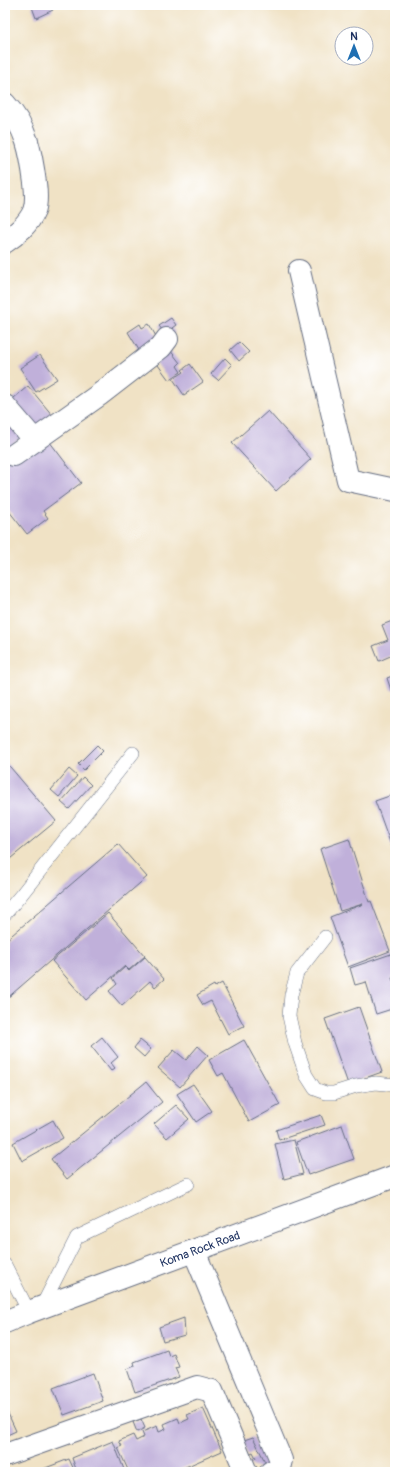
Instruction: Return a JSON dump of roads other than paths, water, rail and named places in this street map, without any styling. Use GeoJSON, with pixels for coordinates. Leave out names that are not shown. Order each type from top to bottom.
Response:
{"type":"FeatureCollection","features":[{"type":"Feature","properties":{"kind":"street"},"geometry":{"type":"LineString","coordinates":[[5,104],[14,114],[26,136],[32,156],[35,191],[35,210],[23,226],[5,242]]}},
{"type":"Feature","properties":{"kind":"street"},"geometry":{"type":"LineString","coordinates":[[299,271],[348,480],[395,490]]}},
{"type":"Feature","properties":{"kind":"street"},"geometry":{"type":"LineString","coordinates":[[14,454],[99,395],[161,347],[166,339]]}},
{"type":"Feature","properties":{"kind":"street"},"geometry":{"type":"LineString","coordinates":[[5,406],[34,440]]}},
{"type":"Feature","properties":{"kind":"street","name":"Koma Rock Road"},"geometry":{"type":"LineString","coordinates":[[5,1322],[395,1176]]}},
{"type":"Feature","properties":{"kind":"street"},"geometry":{"type":"LineString","coordinates":[[194,1251],[281,1460],[279,1468],[271,1472]]}},
{"type":"Feature","properties":{"kind":"street"},"geometry":{"type":"LineString","coordinates":[[5,1455],[197,1387],[212,1391],[246,1472]]}},
{"type":"Feature","properties":{"kind":"lane"},"geometry":{"type":"LineString","coordinates":[[5,914],[132,753]]}},
{"type":"Feature","properties":{"kind":"lane"},"geometry":{"type":"LineString","coordinates":[[325,937],[297,973],[291,995],[289,1016],[295,1043],[306,1074],[316,1088],[326,1093],[334,1093],[356,1086],[376,1083],[395,1085]]}},
{"type":"Feature","properties":{"kind":"lane"},"geometry":{"type":"LineString","coordinates":[[5,1265],[35,1310],[77,1236],[188,1184]]}}]}
